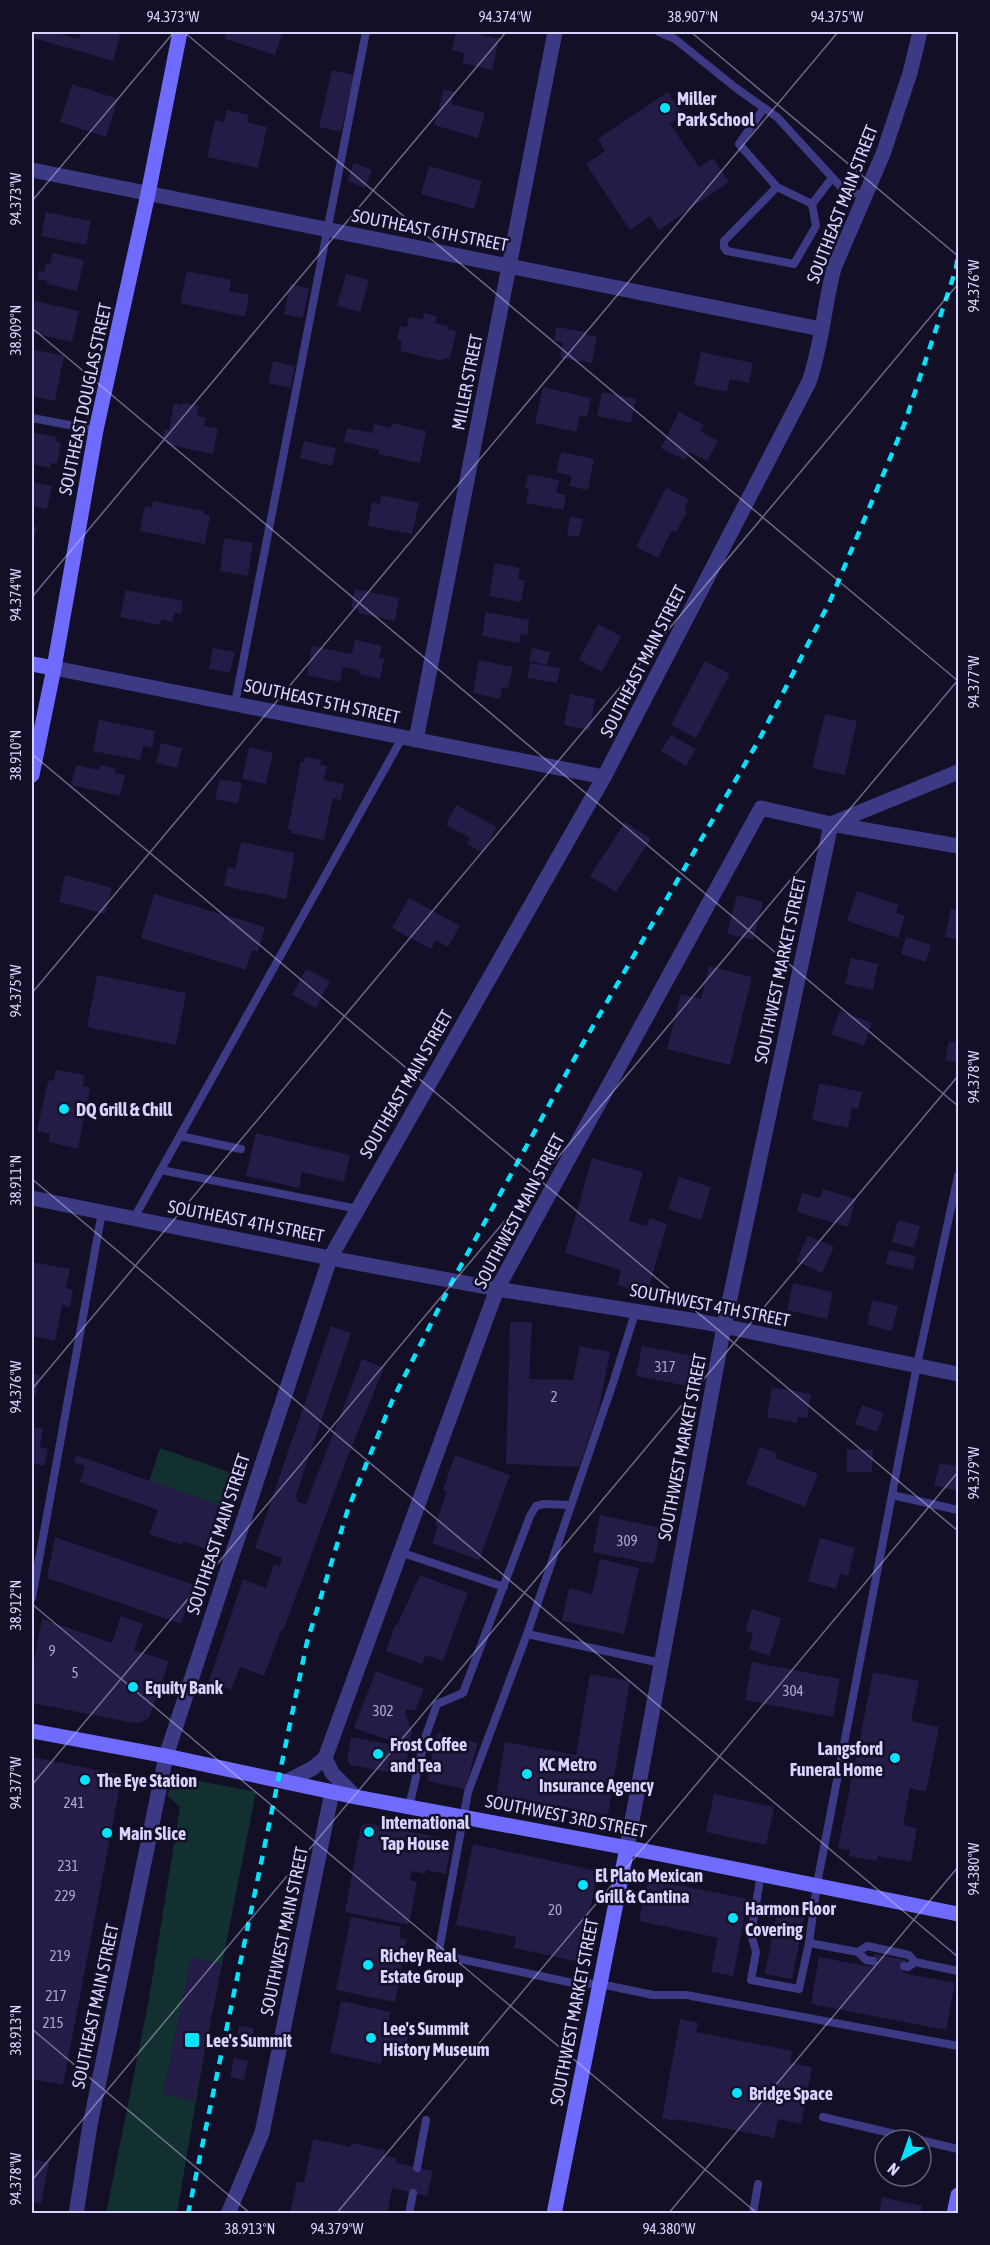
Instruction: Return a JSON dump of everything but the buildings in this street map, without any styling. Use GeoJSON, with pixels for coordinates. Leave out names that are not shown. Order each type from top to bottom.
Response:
{"type":"FeatureCollection","features":[{"type":"Feature","properties":{"kind":"street","name":"SOUTHEAST DOUGLAS STREET"},"geometry":{"type":"LineString","coordinates":[[32,775],[54,668],[96,430],[148,194],[180,32]]}},
{"type":"Feature","properties":{"kind":"street","name":"MILLER STREET"},"geometry":{"type":"LineString","coordinates":[[409,739],[510,265],[555,32]]}},
{"type":"Feature","properties":{"kind":"street","name":"SOUTHEAST MAIN STREET"},"geometry":{"type":"LineString","coordinates":[[76,2214],[92,2114],[166,1756],[330,1258],[604,777],[809,382],[817,359],[834,268],[898,114],[920,32]]}},
{"type":"Feature","properties":{"kind":"street","name":"SOUTHEAST 6TH STREET"},"geometry":{"type":"LineString","coordinates":[[32,170],[822,329]]}},
{"type":"Feature","properties":{"kind":"street","name":"SOUTHEAST 5TH STREET"},"geometry":{"type":"LineString","coordinates":[[32,664],[604,777]]}},
{"type":"Feature","properties":{"kind":"street"},"geometry":{"type":"LineString","coordinates":[[831,824],[958,772]]}},
{"type":"Feature","properties":{"kind":"street","name":"SOUTHWEST MAIN STREET"},"geometry":{"type":"LineString","coordinates":[[325,1758],[497,1289],[761,808],[831,824]]}},
{"type":"Feature","properties":{"kind":"street"},"geometry":{"type":"LineString","coordinates":[[831,824],[958,846]]}},
{"type":"Feature","properties":{"kind":"street","name":"SOUTHWEST MARKET STREET"},"geometry":{"type":"LineString","coordinates":[[554,2214],[627,1848],[724,1326],[831,824]]}},
{"type":"Feature","properties":{"kind":"street","name":"SOUTHEAST 4TH STREET"},"geometry":{"type":"LineString","coordinates":[[32,1198],[330,1258],[453,1280]]}},
{"type":"Feature","properties":{"kind":"street","name":"SOUTHWEST 4TH STREET"},"geometry":{"type":"LineString","coordinates":[[453,1280],[724,1326],[958,1374]]}},
{"type":"Feature","properties":{"kind":"street","name":"SOUTHWEST 3RD STREET"},"geometry":{"type":"LineString","coordinates":[[32,1731],[166,1756],[356,1797],[817,1884],[958,1914]]}},
{"type":"Feature","properties":{"kind":"street"},"geometry":{"type":"LineString","coordinates":[[286,1782],[313,1768],[325,1758],[332,1773],[356,1797]]}},
{"type":"Feature","properties":{"kind":"street","name":"SOUTHWEST MAIN STREET"},"geometry":{"type":"LineString","coordinates":[[228,2214],[262,2133],[332,1792]]}},
{"type":"Feature","properties":{"kind":"street"},"geometry":{"type":"LineString","coordinates":[[954,2214],[958,2194]]}},
{"type":"Feature","properties":{"kind":"lane"},"geometry":{"type":"LineString","coordinates":[[235,703],[366,32]]}},
{"type":"Feature","properties":{"kind":"lane"},"geometry":{"type":"LineString","coordinates":[[659,32],[675,39],[777,117],[841,187],[865,197]]}},
{"type":"Feature","properties":{"kind":"lane"},"geometry":{"type":"LineString","coordinates":[[764,108],[740,144],[777,187],[812,204]]}},
{"type":"Feature","properties":{"kind":"lane"},"geometry":{"type":"LineString","coordinates":[[777,187],[724,241],[727,251],[794,264],[816,226],[812,204],[832,178]]}},
{"type":"Feature","properties":{"kind":"lane"},"geometry":{"type":"LineString","coordinates":[[32,418],[96,430]]}},
{"type":"Feature","properties":{"kind":"lane"},"geometry":{"type":"LineString","coordinates":[[134,1218],[409,739]]}},
{"type":"Feature","properties":{"kind":"lane"},"geometry":{"type":"LineString","coordinates":[[180,1137],[241,1149]]}},
{"type":"Feature","properties":{"kind":"lane"},"geometry":{"type":"LineString","coordinates":[[161,1170],[358,1209]]}},
{"type":"Feature","properties":{"kind":"lane"},"geometry":{"type":"LineString","coordinates":[[761,1874],[751,1934],[756,1952],[751,1980],[799,1989],[809,1944],[817,1884],[917,1365],[958,1176]]}},
{"type":"Feature","properties":{"kind":"lane"},"geometry":{"type":"LineString","coordinates":[[32,1598],[102,1212]]}},
{"type":"Feature","properties":{"kind":"lane"},"geometry":{"type":"LineString","coordinates":[[636,1310],[571,1505],[468,1792],[439,1950],[446,1956],[573,1983],[600,1984],[653,1995],[686,1995],[958,2046]]}},
{"type":"Feature","properties":{"kind":"lane"},"geometry":{"type":"LineString","coordinates":[[892,1495],[958,1510]]}},
{"type":"Feature","properties":{"kind":"lane"},"geometry":{"type":"LineString","coordinates":[[409,1807],[425,1738],[437,1704],[463,1693],[530,1516],[536,1506],[571,1505]]}},
{"type":"Feature","properties":{"kind":"lane"},"geometry":{"type":"LineString","coordinates":[[400,1552],[504,1587]]}},
{"type":"Feature","properties":{"kind":"lane"},"geometry":{"type":"LineString","coordinates":[[526,1634],[661,1663]]}},
{"type":"Feature","properties":{"kind":"lane"},"geometry":{"type":"LineString","coordinates":[[809,1944],[858,1952],[867,1960],[873,1961]]}},
{"type":"Feature","properties":{"kind":"lane"},"geometry":{"type":"LineString","coordinates":[[858,1952],[867,1946],[909,1955],[915,1962],[958,1971]]}},
{"type":"Feature","properties":{"kind":"lane"},"geometry":{"type":"LineString","coordinates":[[904,1966],[908,1967],[915,1962]]}},
{"type":"Feature","properties":{"kind":"lane"},"geometry":{"type":"LineString","coordinates":[[824,2117],[958,2149]]}},
{"type":"Feature","properties":{"kind":"lane"},"geometry":{"type":"LineString","coordinates":[[417,2168],[426,2120]]}},
{"type":"Feature","properties":{"kind":"lane"},"geometry":{"type":"LineString","coordinates":[[753,2214],[758,2184]]}},
{"type":"Feature","properties":{"kind":"lane"},"geometry":{"type":"LineString","coordinates":[[409,2214],[412,2193]]}},
{"type":"Feature","properties":{"kind":"green space"},"geometry":{"type":"Polygon","coordinates":[[[160,1448],[232,1473],[221,1506],[149,1481],[160,1448]]]}},
{"type":"Feature","properties":{"kind":"green space"},"geometry":{"type":"Polygon","coordinates":[[[185,1778],[256,1792],[203,2060],[177,2213],[106,2214],[149,1999],[180,1807],[167,1795],[173,1783],[185,1778]]]}},
{"type":"Feature","properties":{"kind":"railway"},"geometry":{"type":"LineString","coordinates":[[188,2214],[307,1642],[348,1509],[392,1401],[453,1280],[582,1045],[760,738],[830,601],[904,425],[956,269],[958,254]]}},
{"type":"Feature","properties":{"kind":"place","name":"Miller Park School"},"geometry":{"type":"Point","coordinates":[665,108]}},
{"type":"Feature","properties":{"kind":"place","name":"DQ Grill & Chill"},"geometry":{"type":"Point","coordinates":[64,1109]}},
{"type":"Feature","properties":{"kind":"place","name":"Equity Bank"},"geometry":{"type":"Point","coordinates":[133,1687]}},
{"type":"Feature","properties":{"kind":"place","name":"Frost Coffee and Tea"},"geometry":{"type":"Point","coordinates":[378,1754]}},
{"type":"Feature","properties":{"kind":"place","name":"Langsford Funeral Home"},"geometry":{"type":"Point","coordinates":[895,1758]}},
{"type":"Feature","properties":{"kind":"place","name":"KC Metro Insurance Agency"},"geometry":{"type":"Point","coordinates":[527,1774]}},
{"type":"Feature","properties":{"kind":"place","name":"The Eye Station"},"geometry":{"type":"Point","coordinates":[85,1780]}},
{"type":"Feature","properties":{"kind":"place","name":"International Tap House"},"geometry":{"type":"Point","coordinates":[369,1832]}},
{"type":"Feature","properties":{"kind":"place","name":"Main Slice"},"geometry":{"type":"Point","coordinates":[107,1833]}},
{"type":"Feature","properties":{"kind":"place","name":"El Plato Mexican Grill & Cantina"},"geometry":{"type":"Point","coordinates":[583,1885]}},
{"type":"Feature","properties":{"kind":"place","name":"Harmon Floor Covering"},"geometry":{"type":"Point","coordinates":[733,1918]}},
{"type":"Feature","properties":{"kind":"place","name":"Richey Real Estate Group"},"geometry":{"type":"Point","coordinates":[368,1965]}},
{"type":"Feature","properties":{"kind":"place","name":"Lee's Summit History Museum"},"geometry":{"type":"Point","coordinates":[371,2038]}},
{"type":"Feature","properties":{"kind":"place","name":"Lee's Summit"},"geometry":{"type":"Point","coordinates":[192,2040]}},
{"type":"Feature","properties":{"kind":"place","name":"Bridge Space"},"geometry":{"type":"Point","coordinates":[737,2093]}}]}
